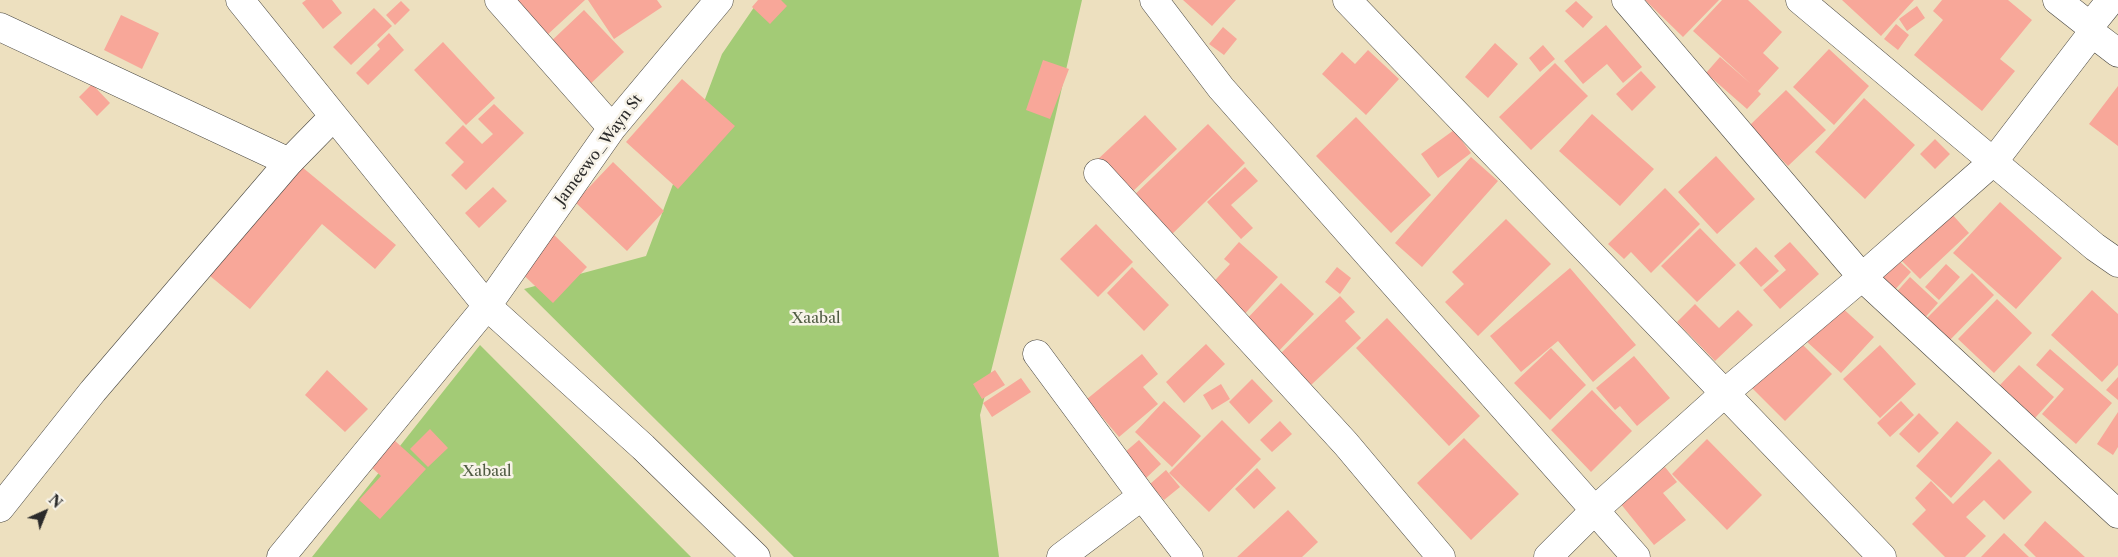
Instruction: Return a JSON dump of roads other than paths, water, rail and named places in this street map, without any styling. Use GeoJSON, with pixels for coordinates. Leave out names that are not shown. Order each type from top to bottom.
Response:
{"type":"FeatureCollection","features":[{"type":"Feature","properties":{"kind":"street"},"geometry":{"type":"LineString","coordinates":[[240,0],[333,118],[487,306],[643,447],[756,557]]}},
{"type":"Feature","properties":{"kind":"street"},"geometry":{"type":"LineString","coordinates":[[499,0],[612,128]]}},
{"type":"Feature","properties":{"kind":"street"},"geometry":{"type":"LineString","coordinates":[[1154,0],[1221,88],[1636,557]]}},
{"type":"Feature","properties":{"kind":"street"},"geometry":{"type":"LineString","coordinates":[[1347,0],[1726,392],[1882,557]]}},
{"type":"Feature","properties":{"kind":"street"},"geometry":{"type":"LineString","coordinates":[[1626,0],[1862,277],[2118,514]]}},
{"type":"Feature","properties":{"kind":"street"},"geometry":{"type":"LineString","coordinates":[[1800,0],[2095,247],[2118,263]]}},
{"type":"Feature","properties":{"kind":"street"},"geometry":{"type":"LineString","coordinates":[[2057,0],[2118,53]]}},
{"type":"Feature","properties":{"kind":"street"},"geometry":{"type":"LineString","coordinates":[[1548,557],[1596,510],[1726,392],[1862,277],[1994,161],[2111,0]]}},
{"type":"Feature","properties":{"kind":"street","name":"Jameewo_Wayn St"},"geometry":{"type":"LineString","coordinates":[[281,557],[487,306],[612,128],[714,2]]}},
{"type":"Feature","properties":{"kind":"street"},"geometry":{"type":"LineString","coordinates":[[0,27],[289,162]]}},
{"type":"Feature","properties":{"kind":"street"},"geometry":{"type":"LineString","coordinates":[[0,508],[93,391],[289,162],[333,118]]}},
{"type":"Feature","properties":{"kind":"street"},"geometry":{"type":"LineString","coordinates":[[1098,173],[1346,444],[1441,557]]}},
{"type":"Feature","properties":{"kind":"street"},"geometry":{"type":"LineString","coordinates":[[1037,354],[1189,557]]}},
{"type":"Feature","properties":{"kind":"street"},"geometry":{"type":"LineString","coordinates":[[1061,557],[1142,496]]}},
{"type":"Feature","properties":{"kind":"park label","name":"Xaabal"},"geometry":{"type":"Point","coordinates":[816,319]}},
{"type":"Feature","properties":{"kind":"park label","name":"Xabaal"},"geometry":{"type":"Point","coordinates":[487,472]}}]}
